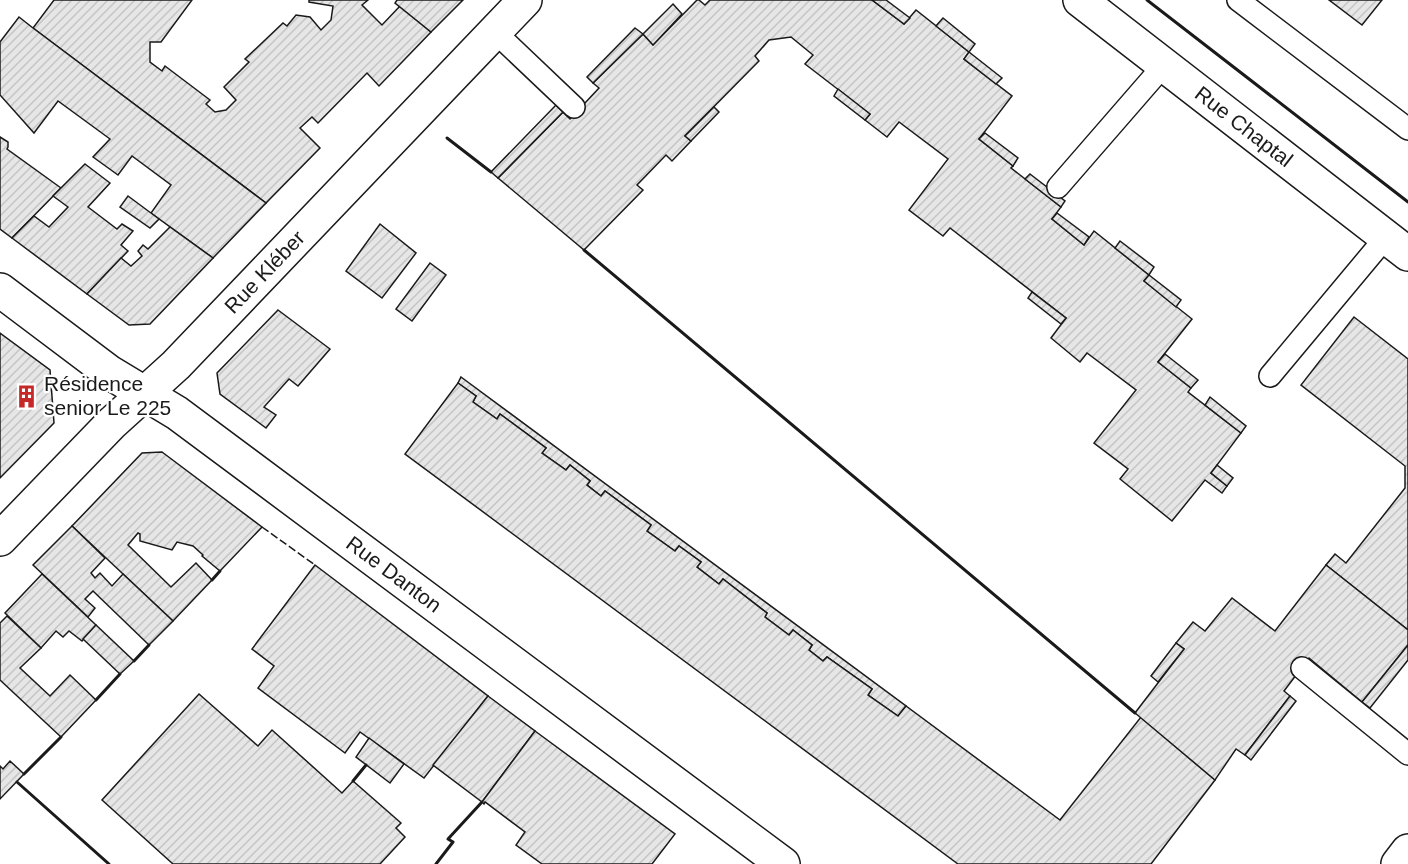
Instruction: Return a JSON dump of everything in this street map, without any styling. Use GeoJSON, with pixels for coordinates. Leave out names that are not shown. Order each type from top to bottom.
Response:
{"type":"FeatureCollection","features":[{"type":"Feature","properties":{"kind":"street","name":"Rue Chaptal"},"geometry":{"type":"LineString","coordinates":[[1080,0],[1401,245]]}},
{"type":"Feature","properties":{"kind":"street","name":"Rue Kléber"},"geometry":{"type":"LineString","coordinates":[[0,539],[111,424],[176,365],[523,1]]}},
{"type":"Feature","properties":{"kind":"street","name":"Rue Danton"},"geometry":{"type":"LineString","coordinates":[[0,290],[109,372],[186,420],[783,864]]}},
{"type":"Feature","properties":{"kind":"street"},"geometry":{"type":"LineString","coordinates":[[1398,864],[1408,851]]}},
{"type":"Feature","properties":{"kind":"lane"},"geometry":{"type":"LineString","coordinates":[[1238,0],[1408,129]]}},
{"type":"Feature","properties":{"kind":"lane"},"geometry":{"type":"LineString","coordinates":[[495,32],[574,107]]}},
{"type":"Feature","properties":{"kind":"lane"},"geometry":{"type":"LineString","coordinates":[[1058,187],[1164,65]]}},
{"type":"Feature","properties":{"kind":"lane"},"geometry":{"type":"LineString","coordinates":[[1270,376],[1401,245]]}},
{"type":"Feature","properties":{"kind":"lane"},"geometry":{"type":"LineString","coordinates":[[1302,668],[1408,754]]}},
{"type":"Feature","properties":{"kind":"building"},"geometry":{"type":"Polygon","coordinates":[[[54,0],[192,0],[161,42],[150,42],[150,62],[162,71],[165,66],[210,100],[206,104],[215,112],[226,110],[236,100],[224,87],[249,62],[245,59],[283,23],[287,26],[296,15],[310,17],[321,30],[331,20],[333,6],[309,2],[309,0],[368,0],[362,5],[382,25],[400,6],[431,32],[379,86],[367,73],[318,123],[312,117],[300,128],[320,148],[266,203],[33,28],[54,0]]]}},
{"type":"Feature","properties":{"kind":"building"},"geometry":{"type":"Polygon","coordinates":[[[397,0],[463,0],[431,32],[395,3],[397,0]]]}},
{"type":"Feature","properties":{"kind":"building"},"geometry":{"type":"Polygon","coordinates":[[[697,0],[705,5],[710,0],[872,0],[904,24],[916,10],[969,52],[964,59],[1012,96],[979,139],[1013,166],[1011,168],[1061,207],[1052,219],[1084,245],[1094,231],[1149,275],[1144,281],[1192,319],[1158,362],[1191,388],[1188,392],[1241,433],[1211,473],[1227,486],[1222,493],[1205,480],[1172,521],[1120,479],[1128,469],[1094,443],[1136,390],[1087,353],[1080,362],[1051,338],[1066,318],[950,228],[943,236],[909,210],[948,159],[899,122],[887,137],[865,120],[870,114],[805,64],[813,55],[791,37],[769,40],[755,56],[759,61],[685,136],[691,141],[672,161],[666,155],[637,185],[643,190],[584,250],[498,178],[563,112],[570,119],[599,88],[593,83],[643,34],[653,45],[697,0]]]}},
{"type":"Feature","properties":{"kind":"building"},"geometry":{"type":"Polygon","coordinates":[[[872,0],[886,0],[910,18],[904,24],[872,0]]]}},
{"type":"Feature","properties":{"kind":"building"},"geometry":{"type":"Polygon","coordinates":[[[1329,0],[1382,0],[1362,25],[1329,0]]]}},
{"type":"Feature","properties":{"kind":"building"},"geometry":{"type":"Polygon","coordinates":[[[673,4],[682,14],[653,45],[643,34],[673,4]]]}},
{"type":"Feature","properties":{"kind":"building"},"geometry":{"type":"Polygon","coordinates":[[[19,17],[266,203],[213,258],[151,213],[171,185],[132,156],[118,175],[93,157],[110,139],[58,101],[34,133],[0,95],[0,42],[19,17]]]}},
{"type":"Feature","properties":{"kind":"building"},"geometry":{"type":"Polygon","coordinates":[[[943,18],[975,44],[969,52],[936,26],[943,18]]]}},
{"type":"Feature","properties":{"kind":"building"},"geometry":{"type":"Polygon","coordinates":[[[635,28],[643,34],[593,83],[587,77],[635,28]]]}},
{"type":"Feature","properties":{"kind":"building"},"geometry":{"type":"Polygon","coordinates":[[[969,52],[1002,78],[996,84],[964,59],[969,52]]]}},
{"type":"Feature","properties":{"kind":"building"},"geometry":{"type":"Polygon","coordinates":[[[838,89],[870,114],[865,120],[834,96],[838,89]]]}},
{"type":"Feature","properties":{"kind":"building"},"geometry":{"type":"Polygon","coordinates":[[[556,105],[563,112],[498,178],[491,172],[556,105]]]}},
{"type":"Feature","properties":{"kind":"building"},"geometry":{"type":"Polygon","coordinates":[[[714,107],[719,112],[691,141],[685,136],[714,107]]]}},
{"type":"Feature","properties":{"kind":"building"},"geometry":{"type":"Polygon","coordinates":[[[985,133],[1018,158],[1013,166],[979,139],[985,133]]]}},
{"type":"Feature","properties":{"kind":"building"},"geometry":{"type":"Polygon","coordinates":[[[0,137],[8,142],[7,149],[61,188],[12,238],[0,229],[0,137]]]}},
{"type":"Feature","properties":{"kind":"building"},"geometry":{"type":"Polygon","coordinates":[[[85,164],[110,183],[88,207],[117,229],[122,224],[133,231],[121,245],[128,251],[87,294],[12,238],[34,216],[49,227],[68,207],[53,196],[85,164]]]}},
{"type":"Feature","properties":{"kind":"building"},"geometry":{"type":"Polygon","coordinates":[[[1030,174],[1065,201],[1061,207],[1025,179],[1030,174]]]}},
{"type":"Feature","properties":{"kind":"building"},"geometry":{"type":"Polygon","coordinates":[[[128,196],[159,219],[150,228],[120,207],[128,196]]]}},
{"type":"Feature","properties":{"kind":"building"},"geometry":{"type":"Polygon","coordinates":[[[1057,213],[1089,237],[1084,245],[1052,219],[1057,213]]]}},
{"type":"Feature","properties":{"kind":"building"},"geometry":{"type":"Polygon","coordinates":[[[380,224],[416,253],[382,298],[346,271],[380,224]]]}},
{"type":"Feature","properties":{"kind":"building"},"geometry":{"type":"Polygon","coordinates":[[[170,227],[213,258],[150,324],[129,325],[87,294],[121,258],[131,266],[142,256],[138,251],[143,245],[148,249],[170,227]]]}},
{"type":"Feature","properties":{"kind":"building"},"geometry":{"type":"Polygon","coordinates":[[[1120,241],[1154,267],[1149,275],[1115,248],[1120,241]]]}},
{"type":"Feature","properties":{"kind":"building"},"geometry":{"type":"Polygon","coordinates":[[[430,263],[446,275],[412,321],[396,309],[430,263]]]}},
{"type":"Feature","properties":{"kind":"building"},"geometry":{"type":"Polygon","coordinates":[[[1149,275],[1181,300],[1176,307],[1144,281],[1149,275]]]}},
{"type":"Feature","properties":{"kind":"building"},"geometry":{"type":"Polygon","coordinates":[[[1032,292],[1066,318],[1061,324],[1028,298],[1032,292]]]}},
{"type":"Feature","properties":{"kind":"building"},"geometry":{"type":"Polygon","coordinates":[[[278,310],[330,349],[298,386],[289,379],[264,407],[276,415],[266,428],[220,394],[217,373],[278,310]]]}},
{"type":"Feature","properties":{"kind":"building"},"geometry":{"type":"Polygon","coordinates":[[[1354,317],[1408,359],[1408,630],[1326,565],[1335,554],[1346,563],[1405,488],[1405,466],[1301,385],[1354,317]]]}},
{"type":"Feature","properties":{"kind":"building","name":"Résidence senior Le 225"},"geometry":{"type":"Polygon","coordinates":[[[0,333],[50,370],[54,423],[0,478],[0,333]]]}},
{"type":"Feature","properties":{"kind":"building"},"geometry":{"type":"Polygon","coordinates":[[[1165,354],[1198,380],[1191,388],[1158,362],[1165,354]]]}},
{"type":"Feature","properties":{"kind":"building"},"geometry":{"type":"Polygon","coordinates":[[[461,377],[906,706],[898,716],[868,695],[872,689],[827,657],[823,661],[809,650],[812,645],[793,630],[789,635],[765,617],[767,613],[723,579],[719,584],[697,567],[701,562],[679,546],[675,551],[647,531],[651,525],[605,491],[601,496],[587,485],[590,481],[570,465],[566,470],[542,453],[546,448],[500,414],[497,419],[473,402],[476,396],[458,383],[461,377]]]}},
{"type":"Feature","properties":{"kind":"building"},"geometry":{"type":"Polygon","coordinates":[[[458,383],[476,396],[473,402],[497,419],[500,414],[546,448],[542,453],[566,470],[570,465],[590,481],[587,485],[601,496],[605,491],[651,525],[647,531],[675,551],[679,546],[701,562],[697,567],[719,584],[723,579],[767,613],[765,617],[789,635],[793,630],[812,645],[809,650],[823,661],[827,657],[872,689],[868,695],[898,716],[906,706],[1060,820],[1141,717],[1215,780],[1151,864],[958,864],[405,454],[458,383]]]}},
{"type":"Feature","properties":{"kind":"building"},"geometry":{"type":"Polygon","coordinates":[[[1210,397],[1246,426],[1241,433],[1205,405],[1210,397]]]}},
{"type":"Feature","properties":{"kind":"building"},"geometry":{"type":"Polygon","coordinates":[[[162,452],[262,527],[220,571],[193,546],[177,542],[172,550],[140,541],[138,533],[128,545],[171,587],[196,563],[212,580],[173,621],[72,526],[142,453],[162,452]]]}},
{"type":"Feature","properties":{"kind":"building"},"geometry":{"type":"Polygon","coordinates":[[[1217,465],[1233,478],[1227,486],[1211,473],[1217,465]]]}},
{"type":"Feature","properties":{"kind":"building"},"geometry":{"type":"Polygon","coordinates":[[[72,526],[105,558],[91,573],[95,578],[100,573],[112,586],[123,574],[173,621],[149,645],[93,591],[85,599],[95,608],[88,617],[33,565],[72,526]]]}},
{"type":"Feature","properties":{"kind":"building"},"geometry":{"type":"Polygon","coordinates":[[[315,565],[488,696],[424,778],[360,732],[345,753],[258,688],[274,666],[252,649],[315,565]]]}},
{"type":"Feature","properties":{"kind":"building"},"geometry":{"type":"Polygon","coordinates":[[[1326,565],[1408,630],[1408,645],[1362,702],[1309,658],[1284,691],[1290,696],[1245,755],[1236,749],[1215,780],[1135,713],[1184,649],[1176,643],[1193,622],[1205,631],[1232,598],[1275,631],[1326,565]]]}},
{"type":"Feature","properties":{"kind":"building"},"geometry":{"type":"Polygon","coordinates":[[[42,574],[96,625],[82,641],[69,631],[63,637],[56,631],[41,648],[5,613],[42,574]]]}},
{"type":"Feature","properties":{"kind":"building"},"geometry":{"type":"Polygon","coordinates":[[[7,616],[41,648],[20,668],[50,696],[70,675],[96,700],[61,737],[0,680],[0,623],[7,616]]]}},
{"type":"Feature","properties":{"kind":"building"},"geometry":{"type":"Polygon","coordinates":[[[96,625],[134,661],[120,674],[83,639],[96,625]]]}},
{"type":"Feature","properties":{"kind":"building"},"geometry":{"type":"Polygon","coordinates":[[[1176,643],[1184,649],[1158,682],[1151,676],[1176,643]]]}},
{"type":"Feature","properties":{"kind":"building"},"geometry":{"type":"Polygon","coordinates":[[[1408,645],[1408,660],[1370,708],[1362,702],[1408,645]]]}},
{"type":"Feature","properties":{"kind":"building"},"geometry":{"type":"Polygon","coordinates":[[[199,694],[258,746],[272,730],[342,793],[353,781],[401,823],[396,828],[405,837],[380,864],[173,864],[102,800],[199,694]]]}},
{"type":"Feature","properties":{"kind":"building"},"geometry":{"type":"Polygon","coordinates":[[[488,696],[535,731],[482,802],[433,765],[488,696]]]}},
{"type":"Feature","properties":{"kind":"building"},"geometry":{"type":"Polygon","coordinates":[[[1290,696],[1296,701],[1251,760],[1245,755],[1290,696]]]}},
{"type":"Feature","properties":{"kind":"building"},"geometry":{"type":"Polygon","coordinates":[[[535,731],[675,834],[652,864],[542,864],[516,845],[525,832],[482,802],[535,731]]]}},
{"type":"Feature","properties":{"kind":"building"},"geometry":{"type":"Polygon","coordinates":[[[369,738],[404,764],[390,783],[356,757],[369,738]]]}},
{"type":"Feature","properties":{"kind":"building"},"geometry":{"type":"Polygon","coordinates":[[[10,761],[24,774],[0,799],[0,766],[3,769],[10,761]]]}},
{"type":"Feature","properties":{"kind":"fence"},"geometry":{"type":"LineString","coordinates":[[262,527],[315,565]]}},
{"type":"Feature","properties":{"kind":"wall"},"geometry":{"type":"LineString","coordinates":[[1147,0],[1408,202]]}},
{"type":"Feature","properties":{"kind":"wall"},"geometry":{"type":"LineString","coordinates":[[447,138],[491,172]]}},
{"type":"Feature","properties":{"kind":"wall"},"geometry":{"type":"LineString","coordinates":[[584,250],[1135,713]]}},
{"type":"Feature","properties":{"kind":"wall"},"geometry":{"type":"LineString","coordinates":[[212,580],[220,571]]}},
{"type":"Feature","properties":{"kind":"wall"},"geometry":{"type":"LineString","coordinates":[[134,661],[149,645]]}},
{"type":"Feature","properties":{"kind":"wall"},"geometry":{"type":"LineString","coordinates":[[96,700],[120,674]]}},
{"type":"Feature","properties":{"kind":"wall"},"geometry":{"type":"LineString","coordinates":[[24,774],[61,737]]}},
{"type":"Feature","properties":{"kind":"wall"},"geometry":{"type":"LineString","coordinates":[[353,781],[366,765]]}},
{"type":"Feature","properties":{"kind":"wall"},"geometry":{"type":"LineString","coordinates":[[17,782],[109,864]]}},
{"type":"Feature","properties":{"kind":"wall"},"geometry":{"type":"LineString","coordinates":[[436,864],[453,842],[448,839],[482,802]]}},
{"type":"Feature","properties":{"kind":"place","name":"Résidence senior Le 225"},"geometry":{"type":"Point","coordinates":[26,396]}}]}
